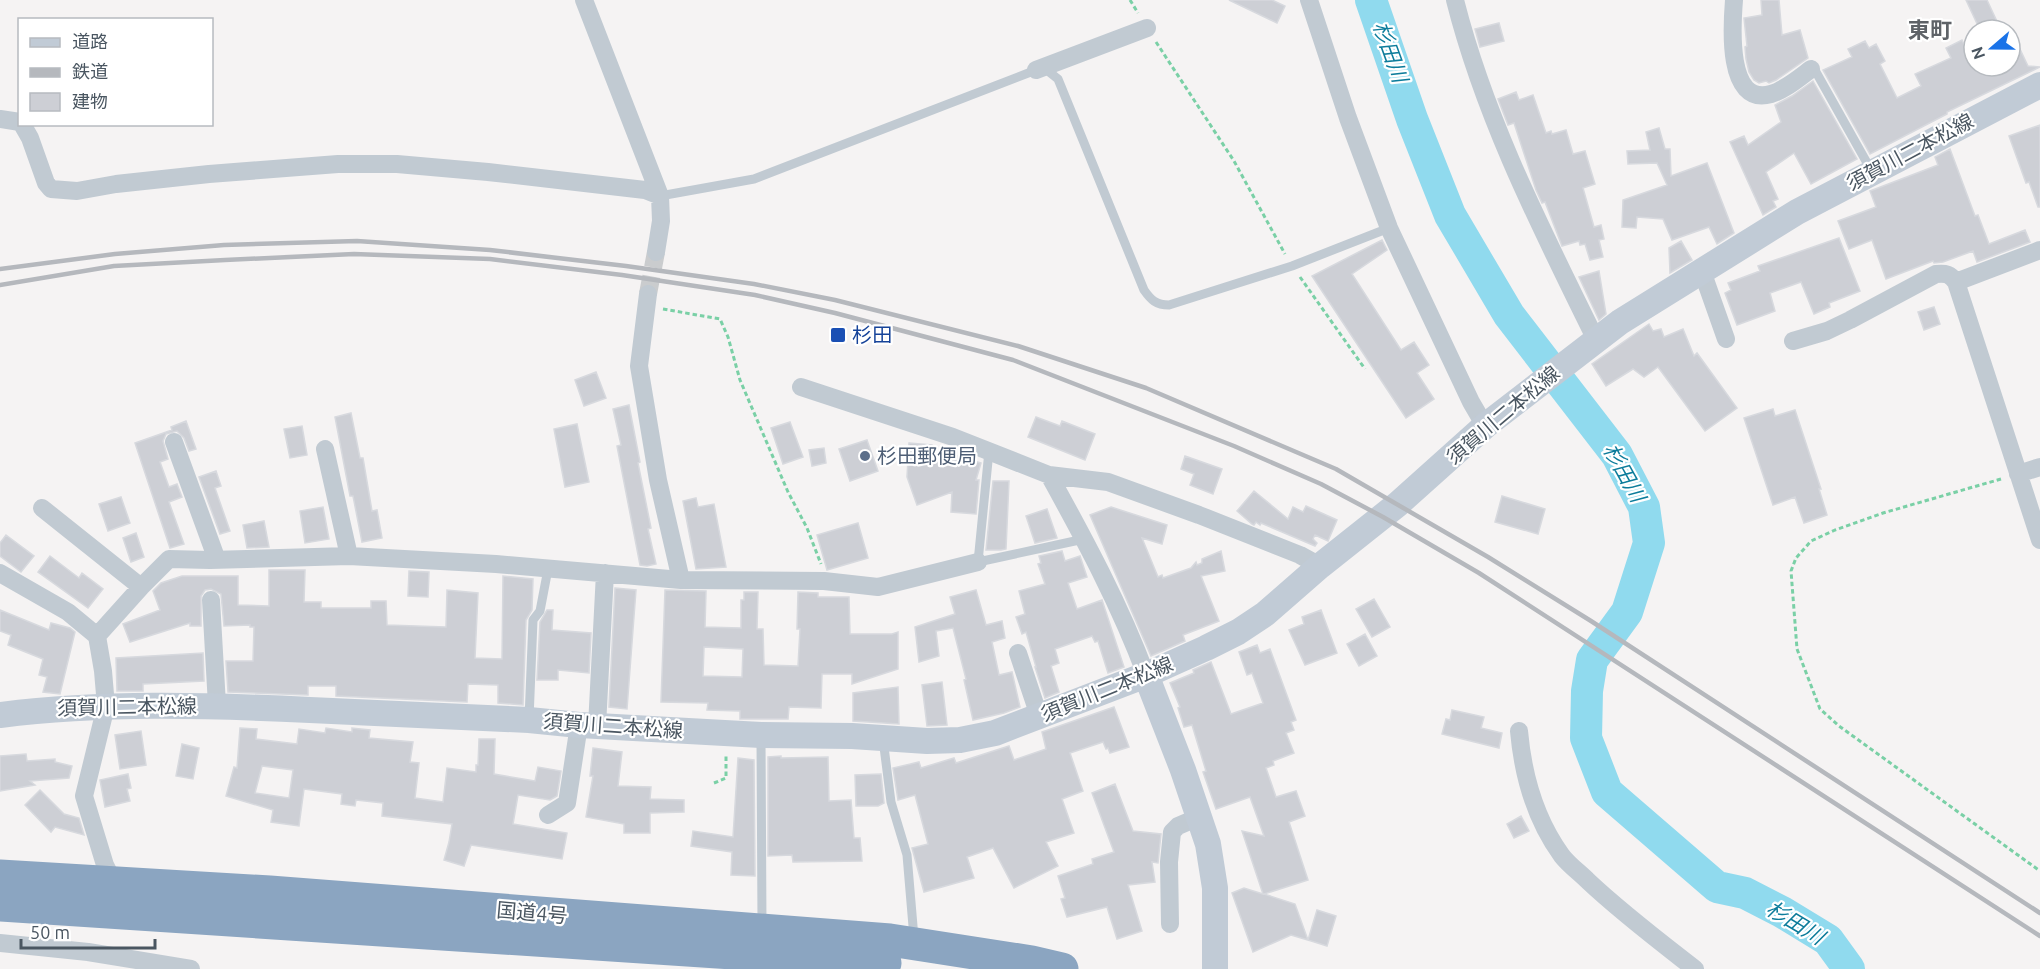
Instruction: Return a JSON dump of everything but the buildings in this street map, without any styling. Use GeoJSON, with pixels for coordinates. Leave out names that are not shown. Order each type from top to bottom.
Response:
{"type":"FeatureCollection","features":[{"type":"Feature","properties":{"kind":"highway","name":"国道4号"},"geometry":{"type":"LineString","coordinates":[[0,876],[270,892],[914,944],[1062,969]]}},
{"type":"Feature","properties":{"kind":"highway","name":"国道4号"},"geometry":{"type":"LineString","coordinates":[[0,905],[918,964],[941,969]]}},
{"type":"Feature","properties":{"kind":"main road","name":"須賀川二本松線"},"geometry":{"type":"LineString","coordinates":[[0,716],[48,709],[106,706],[217,705],[530,720],[762,735],[852,736],[883,740],[960,740],[995,733],[1146,675],[1238,632],[1285,599],[1320,566],[1390,510],[1490,423],[1620,322],[1797,212],[2040,85]]}},
{"type":"Feature","properties":{"kind":"main road"},"geometry":{"type":"LineString","coordinates":[[1146,675],[1208,844],[1215,888],[1215,969]]}},
{"type":"Feature","properties":{"kind":"street"},"geometry":{"type":"LineString","coordinates":[[584,0],[660,196],[661,221],[656,252]]}},
{"type":"Feature","properties":{"kind":"street"},"geometry":{"type":"LineString","coordinates":[[1309,0],[1348,118],[1389,228],[1471,402],[1490,423]]}},
{"type":"Feature","properties":{"kind":"street"},"geometry":{"type":"LineString","coordinates":[[1455,0],[1480,81],[1530,206],[1591,344]]}},
{"type":"Feature","properties":{"kind":"street"},"geometry":{"type":"LineString","coordinates":[[1734,0],[1732,24],[1734,59],[1744,88],[1751,93],[1770,94],[1811,69]]}},
{"type":"Feature","properties":{"kind":"street"},"geometry":{"type":"LineString","coordinates":[[1036,70],[1147,28]]}},
{"type":"Feature","properties":{"kind":"street"},"geometry":{"type":"LineString","coordinates":[[0,119],[18,122]]}},
{"type":"Feature","properties":{"kind":"street"},"geometry":{"type":"LineString","coordinates":[[23,126],[30,138],[46,183],[51,189],[77,191],[116,184],[209,174],[338,164],[397,164],[645,190],[660,196]]}},
{"type":"Feature","properties":{"kind":"street"},"geometry":{"type":"LineString","coordinates":[[1956,282],[2040,250]]}},
{"type":"Feature","properties":{"kind":"street"},"geometry":{"type":"LineString","coordinates":[[1702,271],[1726,339]]}},
{"type":"Feature","properties":{"kind":"street"},"geometry":{"type":"LineString","coordinates":[[1793,341],[1827,331],[1936,274],[1945,273],[1952,276],[1956,282],[2040,540]]}},
{"type":"Feature","properties":{"kind":"street"},"geometry":{"type":"LineString","coordinates":[[647,300],[639,366],[658,480],[681,580]]}},
{"type":"Feature","properties":{"kind":"street"},"geometry":{"type":"LineString","coordinates":[[801,387],[880,412],[1049,475],[1108,482],[1300,555],[1320,566]]}},
{"type":"Feature","properties":{"kind":"street"},"geometry":{"type":"LineString","coordinates":[[174,442],[217,560]]}},
{"type":"Feature","properties":{"kind":"street"},"geometry":{"type":"LineString","coordinates":[[325,448],[349,556]]}},
{"type":"Feature","properties":{"kind":"street"},"geometry":{"type":"LineString","coordinates":[[2018,474],[2040,467]]}},
{"type":"Feature","properties":{"kind":"street"},"geometry":{"type":"LineString","coordinates":[[1049,475],[1130,632],[1146,675]]}},
{"type":"Feature","properties":{"kind":"street"},"geometry":{"type":"LineString","coordinates":[[42,508],[141,587]]}},
{"type":"Feature","properties":{"kind":"street"},"geometry":{"type":"LineString","coordinates":[[98,636],[169,559],[349,556],[496,564],[681,580],[824,580],[878,587],[978,562]]}},
{"type":"Feature","properties":{"kind":"street"},"geometry":{"type":"LineString","coordinates":[[0,573],[68,612],[98,636],[104,671],[106,706],[84,796],[105,865],[113,882]]}},
{"type":"Feature","properties":{"kind":"street"},"geometry":{"type":"LineString","coordinates":[[548,815],[567,803],[588,725],[605,573]]}},
{"type":"Feature","properties":{"kind":"street"},"geometry":{"type":"LineString","coordinates":[[211,600],[217,705]]}},
{"type":"Feature","properties":{"kind":"street"},"geometry":{"type":"LineString","coordinates":[[1018,653],[1039,716]]}},
{"type":"Feature","properties":{"kind":"street"},"geometry":{"type":"LineString","coordinates":[[1519,731],[1522,761],[1528,786],[1541,821],[1563,857],[1603,896],[1695,969]]}},
{"type":"Feature","properties":{"kind":"street"},"geometry":{"type":"LineString","coordinates":[[1170,924],[1169,862],[1172,832],[1178,826],[1199,817]]}},
{"type":"Feature","properties":{"kind":"street"},"geometry":{"type":"LineString","coordinates":[[0,943],[88,952],[190,969]]}},
{"type":"Feature","properties":{"kind":"lane"},"geometry":{"type":"LineString","coordinates":[[1811,69],[1816,72],[1873,172]]}},
{"type":"Feature","properties":{"kind":"lane"},"geometry":{"type":"LineString","coordinates":[[660,196],[754,179],[1036,70],[1048,71],[1058,79],[1144,290],[1152,301],[1161,305],[1169,304],[1292,266],[1389,228]]}},
{"type":"Feature","properties":{"kind":"lane"},"geometry":{"type":"LineString","coordinates":[[989,452],[978,562],[1084,539]]}},
{"type":"Feature","properties":{"kind":"lane"},"geometry":{"type":"LineString","coordinates":[[530,720],[533,620],[540,611],[548,569]]}},
{"type":"Feature","properties":{"kind":"lane"},"geometry":{"type":"LineString","coordinates":[[762,735],[762,931]]}},
{"type":"Feature","properties":{"kind":"lane"},"geometry":{"type":"LineString","coordinates":[[883,740],[891,802],[907,855],[914,944]]}},
{"type":"Feature","properties":{"kind":"path"},"geometry":{"type":"LineString","coordinates":[[1130,0],[1234,161],[1292,266],[1365,369]]}},
{"type":"Feature","properties":{"kind":"path"},"geometry":{"type":"LineString","coordinates":[[647,300],[720,319],[728,337],[740,380],[788,492],[820,559],[824,580]]}},
{"type":"Feature","properties":{"kind":"path"},"geometry":{"type":"LineString","coordinates":[[2018,474],[1883,513],[1835,530],[1811,541],[1796,558],[1791,571],[1797,650],[1820,709],[1839,726],[2040,871]]}},
{"type":"Feature","properties":{"kind":"path"},"geometry":{"type":"LineString","coordinates":[[714,783],[726,778],[726,733]]}},
{"type":"Feature","properties":{"kind":"waterway","name":"杉田川"},"geometry":{"type":"LineString","coordinates":[[1371,0],[1412,119],[1450,215],[1509,315],[1617,455],[1644,507],[1649,543],[1627,612],[1592,660],[1587,691],[1586,738],[1607,792],[1717,887],[1745,893],[1828,940],[1849,969]]}},
{"type":"Feature","properties":{"kind":"tunnel"},"geometry":{"type":"LineString","coordinates":[[648,294],[656,252]]}},
{"type":"Feature","properties":{"kind":"railway"},"geometry":{"type":"LineString","coordinates":[[0,269],[115,254],[224,245],[357,241],[490,250],[754,284],[835,300],[1018,346],[1146,388],[1336,469],[1488,557],[1591,621],[2040,913]]}},
{"type":"Feature","properties":{"kind":"railway"},"geometry":{"type":"LineString","coordinates":[[0,285],[114,266],[225,260],[354,254],[490,259],[622,275],[755,295],[835,313],[1013,360],[1234,446],[1321,484],[1383,517],[1479,573],[2040,936]]}},
{"type":"Feature","properties":{"kind":"place","name":"杉田"},"geometry":{"type":"Point","coordinates":[838,335]}},
{"type":"Feature","properties":{"kind":"place","name":"杉田郵便局"},"geometry":{"type":"Point","coordinates":[865,456]}},
{"type":"Feature","properties":{"kind":"district","name":"東町"},"geometry":{"type":"Point","coordinates":[1930,30]}}]}
